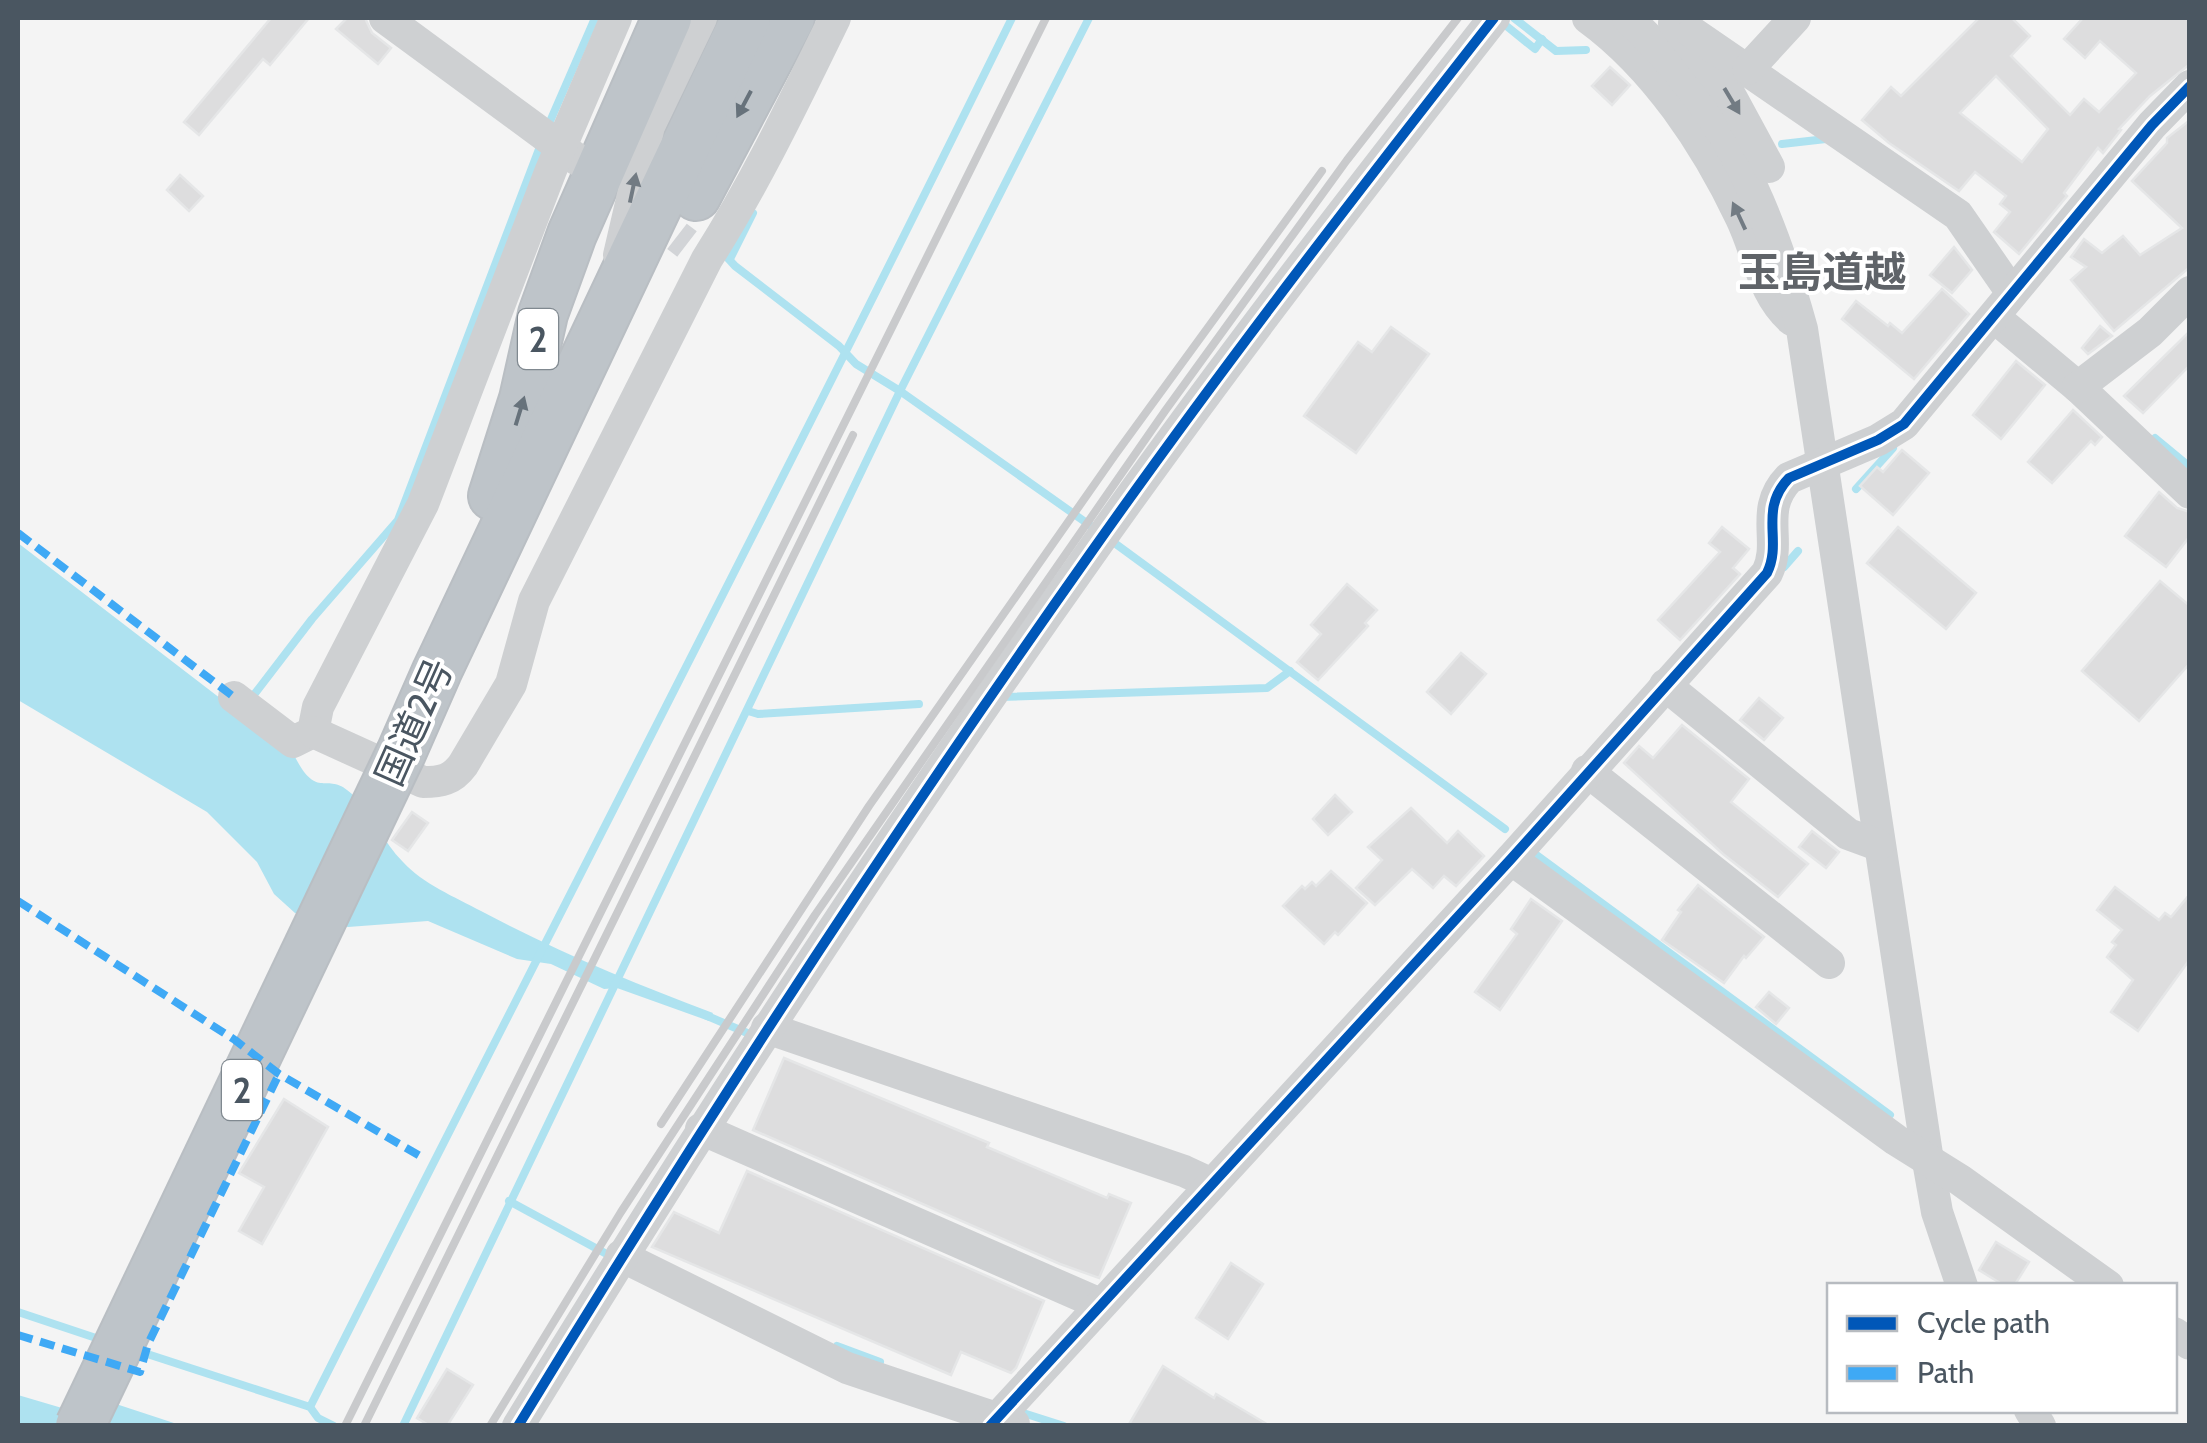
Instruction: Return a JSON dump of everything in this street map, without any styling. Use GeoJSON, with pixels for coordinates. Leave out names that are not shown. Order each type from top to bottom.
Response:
{"type":"FeatureCollection","features":[{"type":"Feature","properties":{"kind":"highway","name":"2"},"geometry":{"type":"LineString","coordinates":[[437,671],[524,400],[544,314],[572,234],[667,18]]}},
{"type":"Feature","properties":{"kind":"highway","name":"国道2号"},"geometry":{"type":"LineString","coordinates":[[80,1426],[746,18]]}},
{"type":"Feature","properties":{"kind":"highway","name":"2"},"geometry":{"type":"LineString","coordinates":[[520,497],[572,436],[790,18]]}},
{"type":"Feature","properties":{"kind":"street"},"geometry":{"type":"LineString","coordinates":[[385,18],[559,146]]}},
{"type":"Feature","properties":{"kind":"street"},"geometry":{"type":"LineString","coordinates":[[313,732],[318,707],[423,504],[559,146],[616,18]]}},
{"type":"Feature","properties":{"kind":"street"},"geometry":{"type":"LineString","coordinates":[[605,318],[643,145],[702,18]]}},
{"type":"Feature","properties":{"kind":"street"},"geometry":{"type":"LineString","coordinates":[[313,732],[423,782],[440,782],[455,776],[511,684],[534,601],[697,252],[734,216],[835,18]]}},
{"type":"Feature","properties":{"kind":"street"},"geometry":{"type":"LineString","coordinates":[[518,1426],[628,1260],[769,1034],[1088,556],[1308,255],[1494,18]]}},
{"type":"Feature","properties":{"kind":"street"},"geometry":{"type":"LineString","coordinates":[[1588,18],[1631,57],[1680,115],[1731,196],[1779,309],[1802,329]]}},
{"type":"Feature","properties":{"kind":"street"},"geometry":{"type":"LineString","coordinates":[[1628,18],[1697,94],[1748,174],[1767,214],[1802,329],[1928,1161],[1938,1212],[1961,1283]]}},
{"type":"Feature","properties":{"kind":"street"},"geometry":{"type":"LineString","coordinates":[[1748,68],[1796,18]]}},
{"type":"Feature","properties":{"kind":"street"},"geometry":{"type":"LineString","coordinates":[[1671,20],[1730,95],[1784,200],[1810,280],[1802,329]]}},
{"type":"Feature","properties":{"kind":"street"},"geometry":{"type":"LineString","coordinates":[[1671,20],[1748,68],[1958,215],[2003,305],[2078,387],[2190,493]]}},
{"type":"Feature","properties":{"kind":"street"},"geometry":{"type":"LineString","coordinates":[[628,1260],[847,1368],[1003,1417],[1100,1304],[1212,1184],[1520,866],[1593,776],[1671,690],[1770,567],[1770,515],[1780,488],[1789,478],[1878,440],[1904,424],[2152,125],[2190,86]]}},
{"type":"Feature","properties":{"kind":"street"},"geometry":{"type":"LineString","coordinates":[[2078,387],[2150,332],[2190,292]]}},
{"type":"Feature","properties":{"kind":"street"},"geometry":{"type":"LineString","coordinates":[[1671,690],[1848,834],[1878,845]]}},
{"type":"Feature","properties":{"kind":"street"},"geometry":{"type":"LineString","coordinates":[[243,703],[293,742],[313,732]]}},
{"type":"Feature","properties":{"kind":"street"},"geometry":{"type":"LineString","coordinates":[[1593,776],[1829,962]]}},
{"type":"Feature","properties":{"kind":"street"},"geometry":{"type":"LineString","coordinates":[[1520,866],[2104,1283]]}},
{"type":"Feature","properties":{"kind":"street"},"geometry":{"type":"LineString","coordinates":[[769,1034],[990,1102],[1212,1184]]}},
{"type":"Feature","properties":{"kind":"street"},"geometry":{"type":"LineString","coordinates":[[708,1132],[1100,1304]]}},
{"type":"Feature","properties":{"kind":"water"},"geometry":{"type":"Polygon","coordinates":[[[18,543],[294,755],[310,778],[343,787],[352,794],[396,854],[420,877],[566,953],[713,1013],[709,1021],[617,988],[604,989],[551,964],[517,959],[428,921],[348,927],[295,913],[274,894],[257,862],[207,812],[18,700],[18,543]]]}},
{"type":"Feature","properties":{"kind":"water"},"geometry":{"type":"Polygon","coordinates":[[[18,1395],[62,1408],[110,1402],[180,1425],[18,1425],[18,1395]]]}},
{"type":"Feature","properties":{"kind":"building"},"geometry":{"type":"Polygon","coordinates":[[[271,18],[309,18],[270,65],[263,59],[199,135],[184,122],[271,18]]]}},
{"type":"Feature","properties":{"kind":"building"},"geometry":{"type":"Polygon","coordinates":[[[347,18],[365,18],[372,33],[391,48],[378,64],[336,29],[347,18]]]}},
{"type":"Feature","properties":{"kind":"building"},"geometry":{"type":"Polygon","coordinates":[[[1979,18],[2012,18],[2030,36],[2011,56],[2070,115],[2084,99],[2099,112],[2136,73],[2100,41],[2085,58],[2064,39],[2083,18],[2190,18],[2190,64],[2150,96],[2103,153],[2098,148],[2064,193],[2067,196],[2019,254],[1994,232],[2010,212],[2000,204],[2006,196],[1975,172],[1959,191],[1862,120],[1891,87],[1901,96],[1979,18]],[[1996,76],[1960,113],[2022,162],[2048,129],[1996,76]]]}},
{"type":"Feature","properties":{"kind":"building"},"geometry":{"type":"Polygon","coordinates":[[[1610,67],[1630,85],[1612,105],[1592,86],[1610,67]]]}},
{"type":"Feature","properties":{"kind":"building"},"geometry":{"type":"Polygon","coordinates":[[[2190,120],[2190,267],[2114,331],[2071,280],[2086,267],[2071,257],[2084,239],[2102,253],[2123,236],[2140,255],[2182,228],[2132,181],[2167,143],[2167,138],[2190,120]]]}},
{"type":"Feature","properties":{"kind":"building"},"geometry":{"type":"Polygon","coordinates":[[[180,175],[203,196],[189,211],[167,190],[180,175]]]}},
{"type":"Feature","properties":{"kind":"building"},"geometry":{"type":"Polygon","coordinates":[[[1954,247],[1972,270],[1952,293],[1930,275],[1954,247]]]}},
{"type":"Feature","properties":{"kind":"building"},"geometry":{"type":"Polygon","coordinates":[[[1942,289],[1969,314],[1914,379],[1842,319],[1856,301],[1902,333],[1942,289]]]}},
{"type":"Feature","properties":{"kind":"building"},"geometry":{"type":"Polygon","coordinates":[[[2100,326],[2112,336],[2088,354],[2082,348],[2100,326]]]}},
{"type":"Feature","properties":{"kind":"building"},"geometry":{"type":"Polygon","coordinates":[[[1391,327],[1429,354],[1356,453],[1304,416],[1358,342],[1372,352],[1391,327]]]}},
{"type":"Feature","properties":{"kind":"building"},"geometry":{"type":"Polygon","coordinates":[[[2190,331],[2190,365],[2143,413],[2124,396],[2190,331]]]}},
{"type":"Feature","properties":{"kind":"building"},"geometry":{"type":"Polygon","coordinates":[[[2016,361],[2045,385],[2001,439],[1973,415],[2016,361]]]}},
{"type":"Feature","properties":{"kind":"building"},"geometry":{"type":"Polygon","coordinates":[[[2073,410],[2102,437],[2095,445],[2091,441],[2052,483],[2028,462],[2073,410]]]}},
{"type":"Feature","properties":{"kind":"building"},"geometry":{"type":"Polygon","coordinates":[[[1902,450],[1929,473],[1893,515],[1860,486],[1877,467],[1883,472],[1902,450]]]}},
{"type":"Feature","properties":{"kind":"building"},"geometry":{"type":"Polygon","coordinates":[[[2159,492],[2177,508],[2190,512],[2190,536],[2166,567],[2125,536],[2159,492]]]}},
{"type":"Feature","properties":{"kind":"building"},"geometry":{"type":"Polygon","coordinates":[[[1722,527],[1749,549],[1733,568],[1740,574],[1680,640],[1658,620],[1720,552],[1709,543],[1722,527]]]}},
{"type":"Feature","properties":{"kind":"building"},"geometry":{"type":"Polygon","coordinates":[[[1898,527],[1976,593],[1946,629],[1867,563],[1898,527]]]}},
{"type":"Feature","properties":{"kind":"building"},"geometry":{"type":"Polygon","coordinates":[[[2160,581],[2190,606],[2190,663],[2139,721],[2082,671],[2160,581]]]}},
{"type":"Feature","properties":{"kind":"building"},"geometry":{"type":"Polygon","coordinates":[[[1347,584],[1377,610],[1365,623],[1368,626],[1318,680],[1297,662],[1321,634],[1311,625],[1347,584]]]}},
{"type":"Feature","properties":{"kind":"building"},"geometry":{"type":"Polygon","coordinates":[[[1461,653],[1486,674],[1451,714],[1427,692],[1461,653]]]}},
{"type":"Feature","properties":{"kind":"building"},"geometry":{"type":"Polygon","coordinates":[[[1759,698],[1783,718],[1764,740],[1740,720],[1759,698]]]}},
{"type":"Feature","properties":{"kind":"building"},"geometry":{"type":"Polygon","coordinates":[[[1682,725],[1749,779],[1731,802],[1808,864],[1778,897],[1723,854],[1624,763],[1639,746],[1653,758],[1682,725]]]}},
{"type":"Feature","properties":{"kind":"building"},"geometry":{"type":"Polygon","coordinates":[[[1335,795],[1352,812],[1328,835],[1313,819],[1335,795]]]}},
{"type":"Feature","properties":{"kind":"building"},"geometry":{"type":"Polygon","coordinates":[[[1411,808],[1447,843],[1458,831],[1484,856],[1456,886],[1444,876],[1433,888],[1412,869],[1375,905],[1356,888],[1382,860],[1368,847],[1411,808]]]}},
{"type":"Feature","properties":{"kind":"building"},"geometry":{"type":"Polygon","coordinates":[[[412,812],[428,823],[408,851],[392,840],[412,812]]]}},
{"type":"Feature","properties":{"kind":"building"},"geometry":{"type":"Polygon","coordinates":[[[1812,831],[1839,852],[1826,868],[1799,847],[1812,831]]]}},
{"type":"Feature","properties":{"kind":"building"},"geometry":{"type":"Polygon","coordinates":[[[1331,871],[1367,903],[1338,935],[1335,932],[1324,944],[1283,906],[1302,886],[1305,889],[1312,882],[1316,886],[1331,871]]]}},
{"type":"Feature","properties":{"kind":"building"},"geometry":{"type":"Polygon","coordinates":[[[1698,885],[1764,937],[1724,983],[1662,940],[1681,912],[1678,910],[1698,885]]]}},
{"type":"Feature","properties":{"kind":"building"},"geometry":{"type":"Polygon","coordinates":[[[2115,887],[2159,920],[2165,913],[2171,917],[2190,894],[2190,959],[2138,1031],[2111,1012],[2133,980],[2107,957],[2122,930],[2097,910],[2115,887]]]}},
{"type":"Feature","properties":{"kind":"building"},"geometry":{"type":"Polygon","coordinates":[[[1531,899],[1562,921],[1500,1010],[1475,992],[1517,934],[1511,929],[1531,899]]]}},
{"type":"Feature","properties":{"kind":"building"},"geometry":{"type":"Polygon","coordinates":[[[1769,992],[1789,1008],[1776,1024],[1756,1007],[1769,992]]]}},
{"type":"Feature","properties":{"kind":"building"},"geometry":{"type":"Polygon","coordinates":[[[784,1058],[989,1143],[987,1147],[1107,1198],[1109,1194],[1131,1203],[1099,1278],[753,1130],[784,1058]]]}},
{"type":"Feature","properties":{"kind":"building"},"geometry":{"type":"Polygon","coordinates":[[[284,1099],[328,1127],[262,1244],[239,1231],[264,1187],[239,1173],[284,1099]]]}},
{"type":"Feature","properties":{"kind":"building"},"geometry":{"type":"Polygon","coordinates":[[[747,1171],[1044,1301],[1016,1368],[1011,1373],[961,1352],[951,1375],[652,1247],[674,1212],[719,1233],[747,1171]]]}},
{"type":"Feature","properties":{"kind":"building"},"geometry":{"type":"Polygon","coordinates":[[[1996,1242],[2029,1262],[2016,1283],[2000,1283],[1979,1270],[1996,1242]]]}},
{"type":"Feature","properties":{"kind":"building"},"geometry":{"type":"Polygon","coordinates":[[[1231,1263],[1263,1284],[1228,1339],[1196,1318],[1231,1263]]]}},
{"type":"Feature","properties":{"kind":"building"},"geometry":{"type":"Polygon","coordinates":[[[1163,1366],[1214,1398],[1216,1394],[1270,1426],[1128,1426],[1163,1366]]]}},
{"type":"Feature","properties":{"kind":"building"},"geometry":{"type":"Polygon","coordinates":[[[447,1369],[473,1385],[447,1426],[430,1426],[417,1418],[447,1369]]]}},
{"type":"Feature","properties":{"kind":"waterway"},"geometry":{"type":"LineString","coordinates":[[548,126],[595,18]]}},
{"type":"Feature","properties":{"kind":"waterway"},"geometry":{"type":"LineString","coordinates":[[310,1407],[1012,18]]}},
{"type":"Feature","properties":{"kind":"waterway"},"geometry":{"type":"LineString","coordinates":[[403,1426],[900,391],[1089,18]]}},
{"type":"Feature","properties":{"kind":"waterway"},"geometry":{"type":"LineString","coordinates":[[1514,18],[1556,51],[1586,50]]}},
{"type":"Feature","properties":{"kind":"waterway"},"geometry":{"type":"LineString","coordinates":[[1499,27],[1504,24],[1535,49],[1542,39]]}},
{"type":"Feature","properties":{"kind":"waterway"},"geometry":{"type":"LineString","coordinates":[[1782,144],[1826,139]]}},
{"type":"Feature","properties":{"kind":"waterway"},"geometry":{"type":"LineString","coordinates":[[250,700],[312,619],[398,520],[541,144]]}},
{"type":"Feature","properties":{"kind":"waterway"},"geometry":{"type":"LineString","coordinates":[[730,259],[753,213]]}},
{"type":"Feature","properties":{"kind":"waterway"},"geometry":{"type":"LineString","coordinates":[[725,255],[856,364],[1098,531]]}},
{"type":"Feature","properties":{"kind":"waterway"},"geometry":{"type":"LineString","coordinates":[[2155,438],[2190,467]]}},
{"type":"Feature","properties":{"kind":"waterway"},"geometry":{"type":"LineString","coordinates":[[1856,489],[1893,448]]}},
{"type":"Feature","properties":{"kind":"waterway"},"geometry":{"type":"LineString","coordinates":[[1109,539],[1505,829]]}},
{"type":"Feature","properties":{"kind":"waterway"},"geometry":{"type":"LineString","coordinates":[[1784,567],[1798,551]]}},
{"type":"Feature","properties":{"kind":"waterway"},"geometry":{"type":"LineString","coordinates":[[1000,697],[1267,688],[1290,671]]}},
{"type":"Feature","properties":{"kind":"waterway"},"geometry":{"type":"LineString","coordinates":[[748,711],[758,714],[919,704]]}},
{"type":"Feature","properties":{"kind":"waterway"},"geometry":{"type":"LineString","coordinates":[[1531,851],[1890,1115]]}},
{"type":"Feature","properties":{"kind":"waterway"},"geometry":{"type":"LineString","coordinates":[[705,1015],[752,1035]]}},
{"type":"Feature","properties":{"kind":"waterway"},"geometry":{"type":"LineString","coordinates":[[509,1201],[614,1258]]}},
{"type":"Feature","properties":{"kind":"waterway"},"geometry":{"type":"LineString","coordinates":[[18,1312],[102,1340]]}},
{"type":"Feature","properties":{"kind":"waterway"},"geometry":{"type":"LineString","coordinates":[[837,1346],[880,1362]]}},
{"type":"Feature","properties":{"kind":"waterway"},"geometry":{"type":"LineString","coordinates":[[135,1350],[310,1407],[318,1418],[334,1426]]}},
{"type":"Feature","properties":{"kind":"waterway"},"geometry":{"type":"LineString","coordinates":[[1020,1412],[1064,1426]]}},
{"type":"Feature","properties":{"kind":"tunnel"},"geometry":{"type":"LineString","coordinates":[[639,207],[687,244]]}},
{"type":"Feature","properties":{"kind":"railway"},"geometry":{"type":"LineString","coordinates":[[345,1426],[1046,18]]}},
{"type":"Feature","properties":{"kind":"railway"},"geometry":{"type":"LineString","coordinates":[[490,1426],[621,1212],[815,915],[1165,411],[1347,160],[1458,18]]}},
{"type":"Feature","properties":{"kind":"railway"},"geometry":{"type":"LineString","coordinates":[[661,1124],[869,806],[1115,455],[1322,171]]}},
{"type":"Feature","properties":{"kind":"railway"},"geometry":{"type":"LineString","coordinates":[[364,1426],[853,435]]}},
{"type":"Feature","properties":{"kind":"marked path"},"geometry":{"type":"LineString","coordinates":[[18,533],[234,697]]}},
{"type":"Feature","properties":{"kind":"marked path"},"geometry":{"type":"LineString","coordinates":[[18,901],[235,1040],[279,1074],[420,1156]]}},
{"type":"Feature","properties":{"kind":"marked path"},"geometry":{"type":"LineString","coordinates":[[18,1335],[140,1372],[148,1344],[279,1074]]}},
{"type":"Feature","properties":{"kind":"cycle path"},"geometry":{"type":"LineString","coordinates":[[518,1426],[796,985],[1015,661],[1238,350],[1494,18]]}},
{"type":"Feature","properties":{"kind":"cycle path"},"geometry":{"type":"LineString","coordinates":[[990,1426],[1511,859],[1767,573],[1773,549],[1775,502],[1789,478],[1878,440],[1904,424],[2152,125],[2190,86]]}},
{"type":"Feature","properties":{"kind":"district","name":"玉島道越"},"geometry":{"type":"Point","coordinates":[1822,272]}}]}
